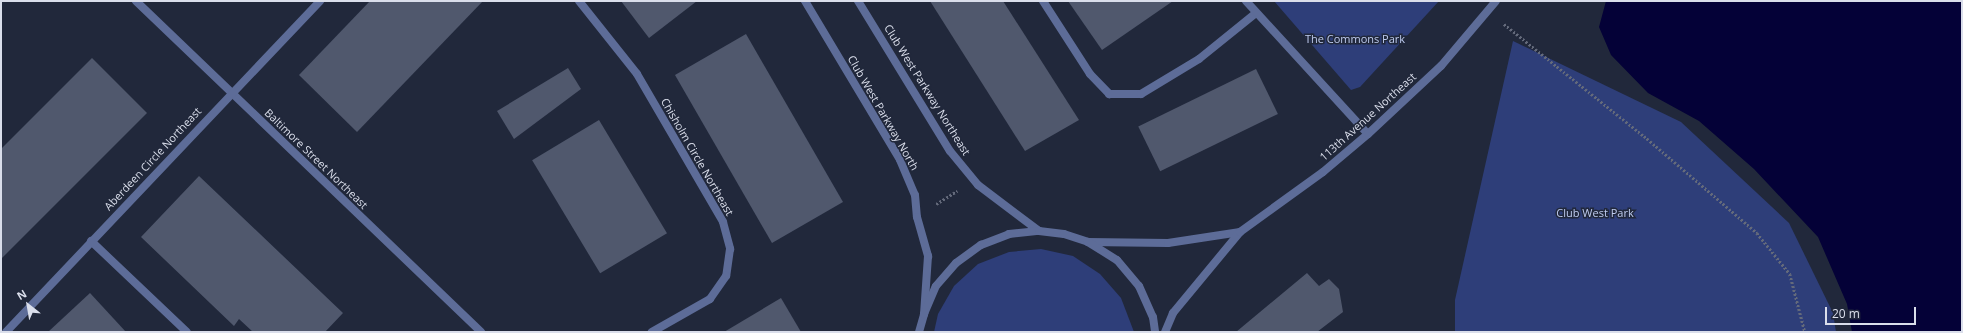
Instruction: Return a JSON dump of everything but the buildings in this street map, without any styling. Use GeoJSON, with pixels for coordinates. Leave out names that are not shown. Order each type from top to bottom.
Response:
{"type":"FeatureCollection","features":[{"type":"Feature","properties":{"kind":"street","name":"Baltimore Street Northeast"},"geometry":{"type":"LineString","coordinates":[[136,1],[481,332]]}},
{"type":"Feature","properties":{"kind":"street"},"geometry":{"type":"LineString","coordinates":[[232,93],[320,1]]}},
{"type":"Feature","properties":{"kind":"street","name":"Chisholm Circle Northeast"},"geometry":{"type":"LineString","coordinates":[[579,1],[638,74],[723,222],[730,249],[726,276],[710,299],[652,332]]}},
{"type":"Feature","properties":{"kind":"street","name":"Club West Parkway North"},"geometry":{"type":"LineString","coordinates":[[805,1],[900,160],[915,195],[917,217],[928,256],[924,314]]}},
{"type":"Feature","properties":{"kind":"street","name":"Club West Parkway Northeast"},"geometry":{"type":"LineString","coordinates":[[858,1],[950,151],[978,185],[1039,231]]}},
{"type":"Feature","properties":{"kind":"street"},"geometry":{"type":"LineString","coordinates":[[1043,1],[1090,74],[1109,94],[1141,94],[1199,58],[1256,13]]}},
{"type":"Feature","properties":{"kind":"street"},"geometry":{"type":"LineString","coordinates":[[1246,1],[1368,134]]}},
{"type":"Feature","properties":{"kind":"street","name":"113th Avenue Northeast"},"geometry":{"type":"LineString","coordinates":[[1165,332],[1173,313],[1240,232],[1324,172],[1368,134],[1441,66],[1496,1]]}},
{"type":"Feature","properties":{"kind":"street","name":"Aberdeen Circle Northeast"},"geometry":{"type":"LineString","coordinates":[[6,332],[232,93]]}},
{"type":"Feature","properties":{"kind":"street"},"geometry":{"type":"LineString","coordinates":[[919,331],[924,314],[936,286],[956,263],[981,245],[1009,234],[1039,231],[1064,234],[1088,242],[1117,260],[1139,286],[1153,317],[1155,332]]}},
{"type":"Feature","properties":{"kind":"street","name":"113th Avenue Northeast"},"geometry":{"type":"LineString","coordinates":[[1088,242],[1168,243],[1240,232]]}},
{"type":"Feature","properties":{"kind":"street"},"geometry":{"type":"LineString","coordinates":[[91,241],[187,332]]}},
{"type":"Feature","properties":{"kind":"path"},"geometry":{"type":"LineString","coordinates":[[1506,26],[1644,136],[1757,233],[1790,274],[1805,332]]}},
{"type":"Feature","properties":{"kind":"path"},"geometry":{"type":"LineString","coordinates":[[930,208],[960,189]]}},
{"type":"Feature","properties":{"kind":"green space","name":"The Commons Park"},"geometry":{"type":"Polygon","coordinates":[[[1274,1],[1439,1],[1360,87],[1351,90],[1274,1]]]}},
{"type":"Feature","properties":{"kind":"green space","name":"Club West Park"},"geometry":{"type":"Polygon","coordinates":[[[1513,41],[1681,122],[1789,223],[1833,313],[1836,332],[1455,332],[1455,300],[1513,41]]]}},
{"type":"Feature","properties":{"kind":"green space"},"geometry":{"type":"Polygon","coordinates":[[[1041,249],[1073,256],[1100,274],[1121,298],[1134,332],[934,332],[938,314],[954,286],[978,264],[1009,252],[1041,249]]]}},
{"type":"Feature","properties":{"kind":"shaded area"},"geometry":{"type":"Polygon","coordinates":[[[1606,1],[1962,1],[1962,332],[1852,332],[1847,304],[1818,237],[1754,169],[1699,121],[1648,93],[1611,55],[1599,27],[1606,1]]]}}]}
